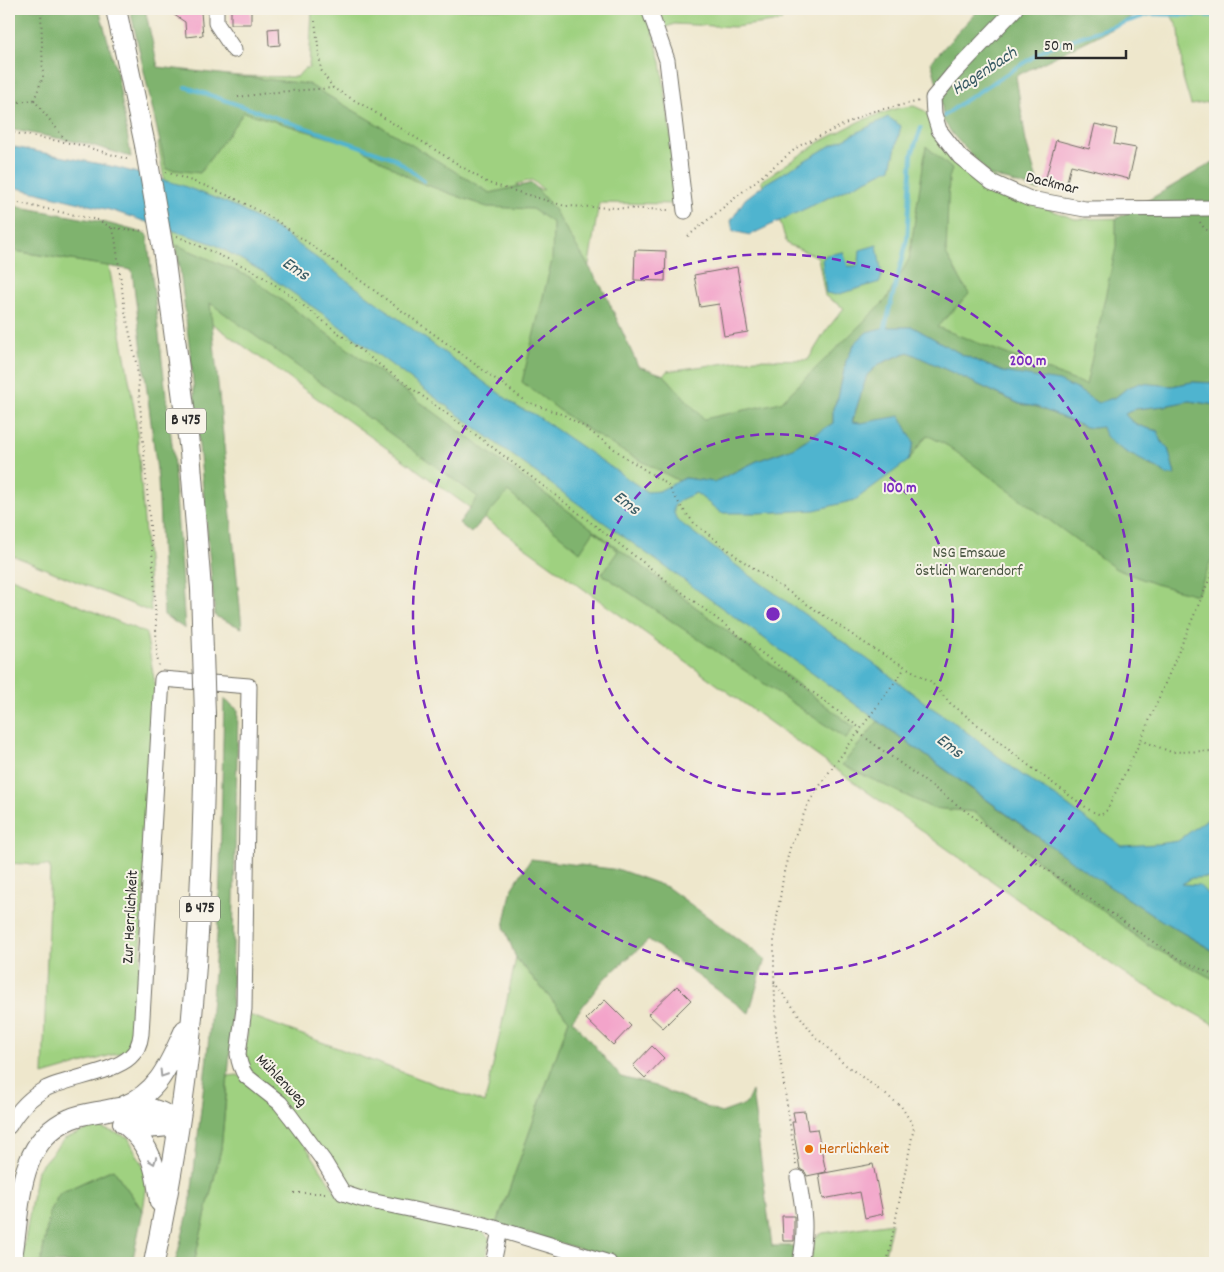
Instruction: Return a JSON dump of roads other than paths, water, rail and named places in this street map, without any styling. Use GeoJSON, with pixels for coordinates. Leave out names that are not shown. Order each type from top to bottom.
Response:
{"type":"FeatureCollection","features":[{"type":"Feature","properties":{"kind":"main road","name":"B 475"},"geometry":{"type":"LineString","coordinates":[[116,9],[145,145],[164,254],[190,452],[201,589],[205,715],[202,874],[192,1015],[179,1123],[154,1263]]}},
{"type":"Feature","properties":{"kind":"main road"},"geometry":{"type":"LineString","coordinates":[[11,1263],[24,1176],[38,1144],[53,1129],[70,1118],[90,1113],[108,1117],[124,1115],[158,1082],[168,1068],[192,1015]]}},
{"type":"Feature","properties":{"kind":"main road"},"geometry":{"type":"LineString","coordinates":[[124,1115],[133,1126],[152,1128],[179,1123]]}},
{"type":"Feature","properties":{"kind":"main road"},"geometry":{"type":"LineString","coordinates":[[124,1115],[154,1162],[157,1173],[162,1224]]}},
{"type":"Feature","properties":{"kind":"street"},"geometry":{"type":"LineString","coordinates":[[216,9],[216,23],[234,50]]}},
{"type":"Feature","properties":{"kind":"street"},"geometry":{"type":"LineString","coordinates":[[649,9],[668,60],[685,211]]}},
{"type":"Feature","properties":{"kind":"street","name":"Dackmar"},"geometry":{"type":"LineString","coordinates":[[1015,9],[953,74],[933,98],[934,114],[939,130],[960,157],[991,182],[1030,199],[1085,210],[1215,208]]}},
{"type":"Feature","properties":{"kind":"street","name":"Mühlenweg"},"geometry":{"type":"LineString","coordinates":[[162,679],[249,686],[244,1009],[239,1061],[246,1076],[280,1103],[306,1135],[343,1193],[361,1200],[500,1230]]}},
{"type":"Feature","properties":{"kind":"street","name":"Zur Herrlichkeit"},"geometry":{"type":"LineString","coordinates":[[9,1126],[22,1107],[38,1094],[56,1085],[121,1064],[131,1056],[138,1046],[142,1034],[162,679]]}},
{"type":"Feature","properties":{"kind":"street"},"geometry":{"type":"LineString","coordinates":[[798,1178],[805,1216],[805,1241],[800,1263]]}},
{"type":"Feature","properties":{"kind":"street"},"geometry":{"type":"LineString","coordinates":[[493,1263],[500,1230],[610,1263]]}},
{"type":"Feature","properties":{"kind":"water"},"geometry":{"type":"Polygon","coordinates":[[[888,117],[901,126],[891,168],[750,235],[733,231],[731,221],[745,199],[766,183],[828,147],[888,117]]]}},
{"type":"Feature","properties":{"kind":"water","name":"Ems"},"geometry":{"type":"Polygon","coordinates":[[[9,146],[115,167],[181,185],[230,204],[280,231],[519,408],[534,414],[647,492],[659,491],[685,478],[714,482],[757,461],[793,448],[833,423],[833,408],[838,398],[846,361],[855,343],[867,332],[885,327],[913,327],[961,354],[1003,372],[1059,381],[1098,403],[1116,397],[1127,388],[1140,383],[1172,386],[1192,382],[1215,383],[1215,405],[1189,401],[1135,409],[1125,414],[1135,423],[1158,431],[1160,440],[1168,448],[1175,475],[1167,475],[1111,442],[1105,435],[1102,427],[1085,427],[1037,407],[1020,404],[908,352],[879,364],[867,375],[852,422],[861,423],[900,416],[914,443],[908,461],[855,500],[815,510],[721,513],[696,493],[680,500],[674,506],[677,520],[741,569],[1122,846],[1178,841],[1207,819],[1215,819],[1215,877],[1192,878],[1182,884],[1199,885],[1215,902],[1214,951],[1164,922],[1084,870],[555,487],[326,316],[263,272],[214,244],[110,210],[9,186],[9,146]]]}},
{"type":"Feature","properties":{"kind":"water"},"geometry":{"type":"Polygon","coordinates":[[[877,245],[882,275],[880,282],[836,295],[826,293],[822,260],[826,255],[843,252],[848,266],[856,266],[859,263],[860,250],[877,245]]]}},
{"type":"Feature","properties":{"kind":"waterway","name":"Hagenbach"},"geometry":{"type":"LineString","coordinates":[[944,116],[961,103],[1049,47],[1150,14],[1215,16]]}},
{"type":"Feature","properties":{"kind":"waterway"},"geometry":{"type":"LineString","coordinates":[[186,87],[394,158],[424,181]]}},
{"type":"Feature","properties":{"kind":"waterway","name":"Hagenbach"},"geometry":{"type":"LineString","coordinates":[[883,331],[907,239],[912,154],[921,128]]}},
{"type":"Feature","properties":{"kind":"place","name":"Herrlichkeit"},"geometry":{"type":"Point","coordinates":[809,1149]}},
{"type":"Feature","properties":{"kind":"park label","name":"NSG Emsaue östlich Warendorf"},"geometry":{"type":"Point","coordinates":[969,562]}}]}
